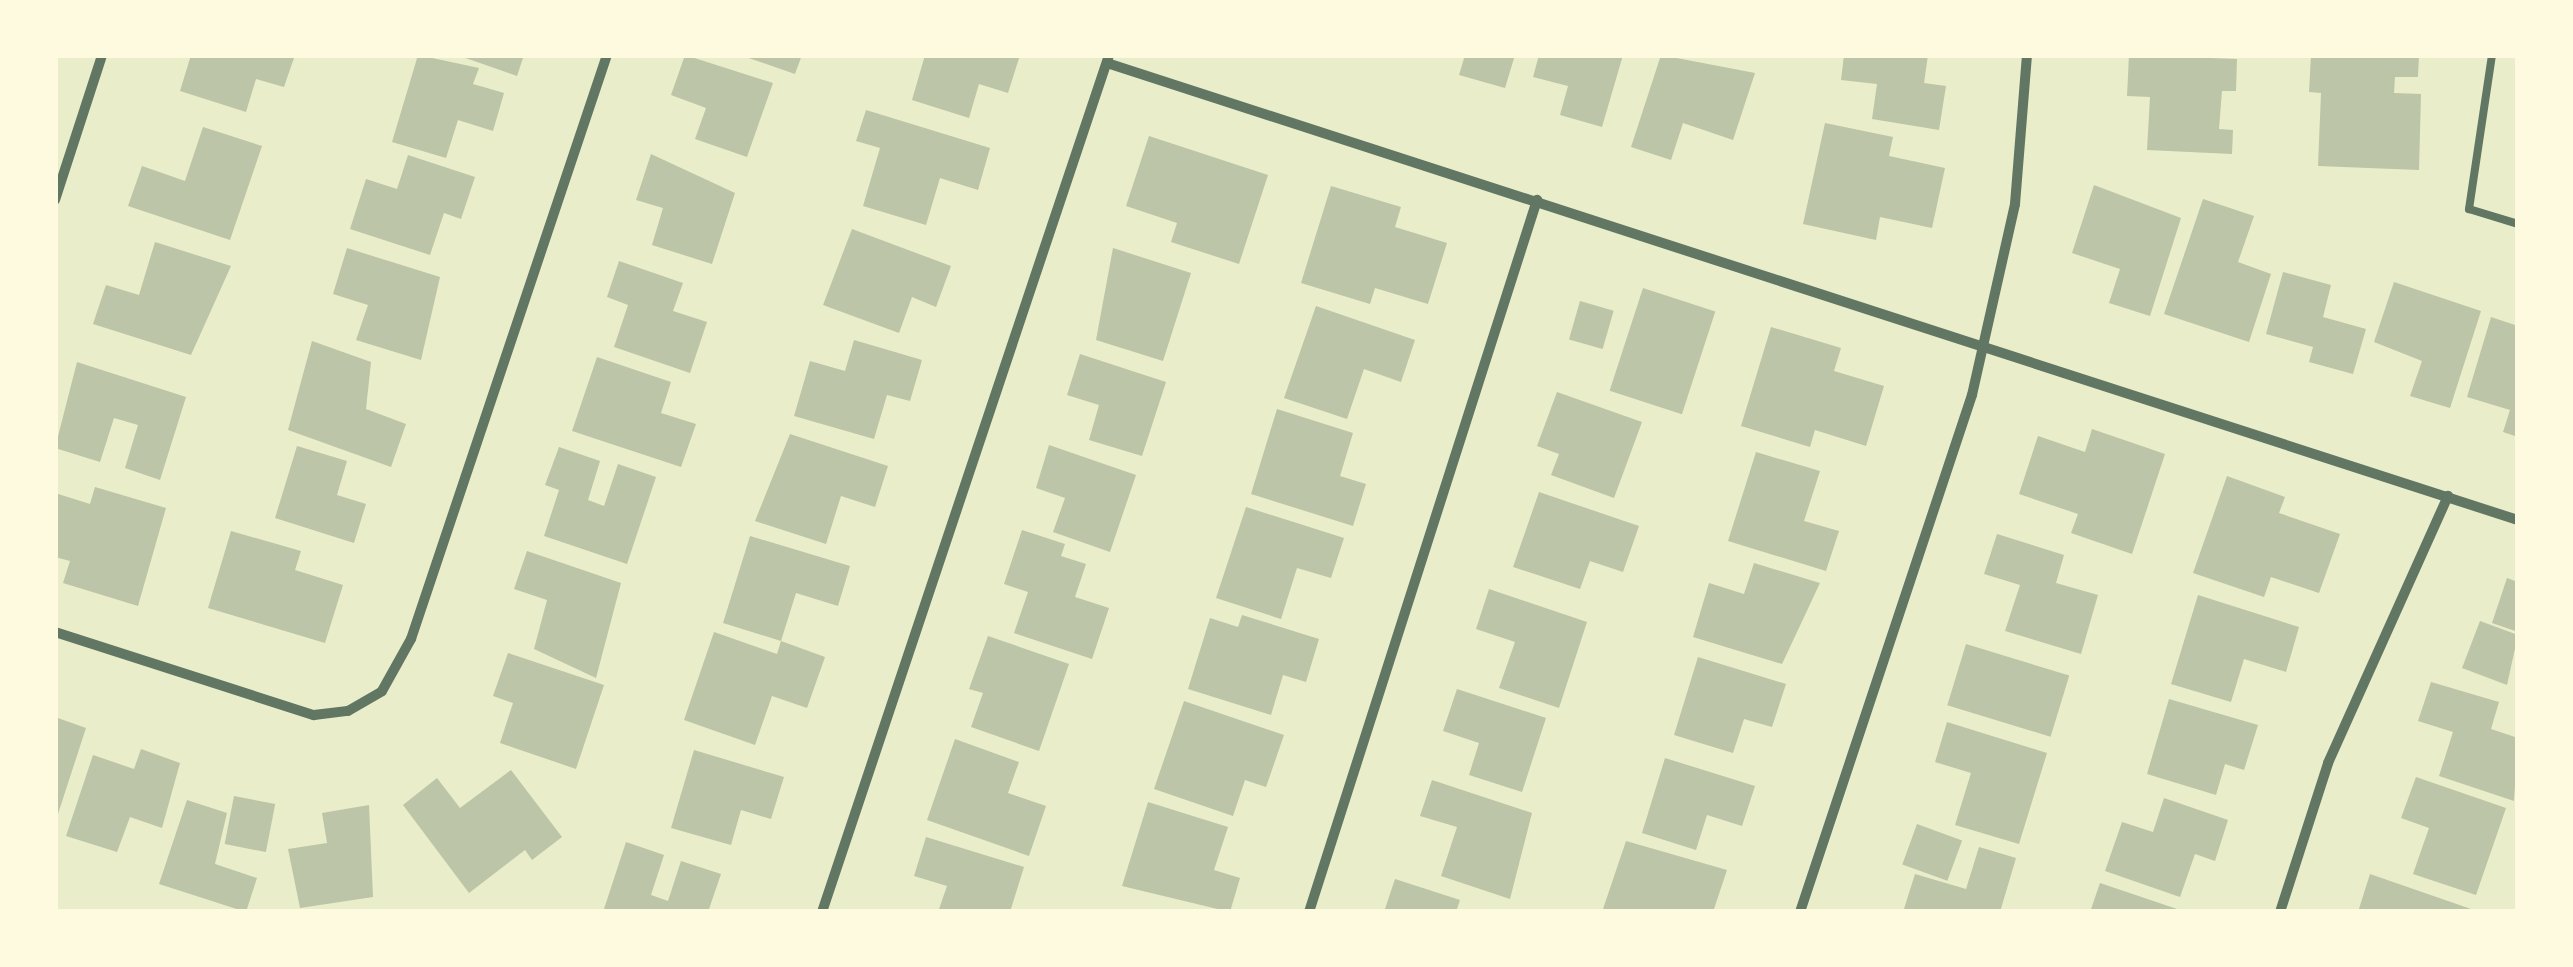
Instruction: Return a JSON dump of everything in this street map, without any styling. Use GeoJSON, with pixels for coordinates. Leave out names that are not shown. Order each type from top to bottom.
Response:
{"type":"FeatureCollection","features":[{"type":"Feature","properties":{"kind":"street"},"geometry":{"type":"LineString","coordinates":[[55,200],[102,55]]}},
{"type":"Feature","properties":{"kind":"street"},"geometry":{"type":"LineString","coordinates":[[55,632],[290,710],[348,711],[399,672],[607,55]]}},
{"type":"Feature","properties":{"kind":"street"},"geometry":{"type":"LineString","coordinates":[[1800,912],[1984,348],[2015,204],[2026,55]]}},
{"type":"Feature","properties":{"kind":"street"},"geometry":{"type":"LineString","coordinates":[[822,912],[1108,59],[2518,520]]}},
{"type":"Feature","properties":{"kind":"street"},"geometry":{"type":"LineString","coordinates":[[1309,912],[1537,200]]}},
{"type":"Feature","properties":{"kind":"street"},"geometry":{"type":"LineString","coordinates":[[2280,912],[2328,763],[2448,496]]}},
{"type":"Feature","properties":{"kind":"lane"},"geometry":{"type":"LineString","coordinates":[[2492,55],[2469,208],[2518,224]]}},
{"type":"Feature","properties":{"kind":"building"},"geometry":{"type":"Polygon","coordinates":[[[191,55],[295,55],[284,87],[256,79],[246,112],[180,91],[191,55]]]}},
{"type":"Feature","properties":{"kind":"building"},"geometry":{"type":"Polygon","coordinates":[[[418,55],[479,68],[473,84],[504,93],[493,131],[458,120],[446,158],[392,142],[418,55]]]}},
{"type":"Feature","properties":{"kind":"building"},"geometry":{"type":"Polygon","coordinates":[[[457,55],[524,55],[517,76],[457,55]]]}},
{"type":"Feature","properties":{"kind":"building"},"geometry":{"type":"Polygon","coordinates":[[[685,55],[773,83],[747,157],[695,139],[706,108],[671,95],[685,55]]]}},
{"type":"Feature","properties":{"kind":"building"},"geometry":{"type":"Polygon","coordinates":[[[740,55],[802,55],[795,74],[740,55]]]}},
{"type":"Feature","properties":{"kind":"building"},"geometry":{"type":"Polygon","coordinates":[[[925,55],[1020,55],[1008,93],[979,84],[969,118],[912,100],[925,55]]]}},
{"type":"Feature","properties":{"kind":"building"},"geometry":{"type":"Polygon","coordinates":[[[1465,55],[1515,55],[1505,88],[1459,75],[1465,55]]]}},
{"type":"Feature","properties":{"kind":"building"},"geometry":{"type":"Polygon","coordinates":[[[1539,55],[1623,55],[1602,127],[1560,115],[1568,86],[1533,77],[1539,55]]]}},
{"type":"Feature","properties":{"kind":"building"},"geometry":{"type":"Polygon","coordinates":[[[1661,55],[1755,73],[1733,140],[1683,123],[1671,160],[1631,147],[1661,55]]]}},
{"type":"Feature","properties":{"kind":"building"},"geometry":{"type":"Polygon","coordinates":[[[1844,55],[1928,55],[1924,83],[1946,86],[1939,130],[1872,119],[1877,84],[1841,80],[1844,55]]]}},
{"type":"Feature","properties":{"kind":"building"},"geometry":{"type":"Polygon","coordinates":[[[2129,55],[2237,59],[2236,91],[2222,91],[2219,129],[2233,130],[2232,154],[2147,150],[2150,97],[2127,96],[2129,55]]]}},
{"type":"Feature","properties":{"kind":"building"},"geometry":{"type":"Polygon","coordinates":[[[2311,55],[2419,55],[2418,77],[2395,77],[2394,93],[2421,94],[2419,170],[2318,166],[2321,93],[2309,92],[2311,55]]]}},
{"type":"Feature","properties":{"kind":"building"},"geometry":{"type":"Polygon","coordinates":[[[866,110],[990,148],[978,190],[940,178],[926,225],[863,206],[880,148],[856,141],[866,110]]]}},
{"type":"Feature","properties":{"kind":"building"},"geometry":{"type":"Polygon","coordinates":[[[1825,123],[1893,137],[1889,156],[1945,168],[1932,228],[1880,217],[1876,240],[1803,224],[1825,123]]]}},
{"type":"Feature","properties":{"kind":"building"},"geometry":{"type":"Polygon","coordinates":[[[203,127],[262,146],[230,240],[128,206],[142,166],[185,181],[203,127]]]}},
{"type":"Feature","properties":{"kind":"building"},"geometry":{"type":"Polygon","coordinates":[[[1149,136],[1268,175],[1239,264],[1171,242],[1177,223],[1126,206],[1149,136]]]}},
{"type":"Feature","properties":{"kind":"building"},"geometry":{"type":"Polygon","coordinates":[[[651,154],[735,193],[712,264],[652,245],[663,208],[636,200],[651,154]]]}},
{"type":"Feature","properties":{"kind":"building"},"geometry":{"type":"Polygon","coordinates":[[[408,155],[475,177],[461,219],[444,213],[430,255],[350,229],[366,179],[397,189],[408,155]]]}},
{"type":"Feature","properties":{"kind":"building"},"geometry":{"type":"Polygon","coordinates":[[[2094,185],[2181,218],[2150,316],[2109,303],[2120,269],[2072,253],[2094,185]]]}},
{"type":"Feature","properties":{"kind":"building"},"geometry":{"type":"Polygon","coordinates":[[[1331,186],[1401,207],[1395,227],[1447,243],[1428,304],[1375,288],[1370,304],[1301,283],[1331,186]]]}},
{"type":"Feature","properties":{"kind":"building"},"geometry":{"type":"Polygon","coordinates":[[[2203,199],[2254,216],[2238,262],[2271,274],[2249,342],[2164,314],[2203,199]]]}},
{"type":"Feature","properties":{"kind":"building"},"geometry":{"type":"Polygon","coordinates":[[[852,229],[951,266],[936,307],[912,297],[899,333],[823,305],[852,229]]]}},
{"type":"Feature","properties":{"kind":"building"},"geometry":{"type":"Polygon","coordinates":[[[155,242],[231,266],[191,355],[93,324],[106,285],[139,295],[155,242]]]}},
{"type":"Feature","properties":{"kind":"building"},"geometry":{"type":"Polygon","coordinates":[[[347,248],[440,277],[421,360],[356,340],[368,305],[333,294],[347,248]]]}},
{"type":"Feature","properties":{"kind":"building"},"geometry":{"type":"Polygon","coordinates":[[[1113,248],[1191,273],[1163,361],[1096,340],[1113,248]]]}},
{"type":"Feature","properties":{"kind":"building"},"geometry":{"type":"Polygon","coordinates":[[[619,261],[683,283],[673,311],[707,322],[690,373],[614,347],[628,305],[607,297],[619,261]]]}},
{"type":"Feature","properties":{"kind":"building"},"geometry":{"type":"Polygon","coordinates":[[[2283,272],[2331,285],[2323,317],[2366,329],[2353,374],[2309,362],[2313,347],[2266,334],[2283,272]]]}},
{"type":"Feature","properties":{"kind":"building"},"geometry":{"type":"Polygon","coordinates":[[[2394,282],[2481,311],[2450,408],[2410,396],[2422,361],[2374,342],[2394,282]]]}},
{"type":"Feature","properties":{"kind":"building"},"geometry":{"type":"Polygon","coordinates":[[[1643,288],[1715,311],[1682,414],[1610,391],[1643,288]]]}},
{"type":"Feature","properties":{"kind":"building"},"geometry":{"type":"Polygon","coordinates":[[[1580,301],[1614,311],[1603,349],[1569,339],[1580,301]]]}},
{"type":"Feature","properties":{"kind":"building"},"geometry":{"type":"Polygon","coordinates":[[[1316,306],[1415,340],[1401,382],[1364,369],[1347,419],[1284,398],[1316,306]]]}},
{"type":"Feature","properties":{"kind":"building"},"geometry":{"type":"Polygon","coordinates":[[[2491,317],[2518,326],[2518,437],[2503,432],[2510,410],[2467,397],[2491,317]]]}},
{"type":"Feature","properties":{"kind":"building"},"geometry":{"type":"Polygon","coordinates":[[[1771,327],[1841,348],[1834,371],[1884,386],[1866,446],[1815,430],[1810,447],[1741,426],[1771,327]]]}},
{"type":"Feature","properties":{"kind":"building"},"geometry":{"type":"Polygon","coordinates":[[[854,340],[922,360],[910,401],[887,395],[874,439],[794,416],[810,361],[845,371],[854,340]]]}},
{"type":"Feature","properties":{"kind":"building"},"geometry":{"type":"Polygon","coordinates":[[[312,341],[371,362],[366,409],[406,424],[391,467],[288,430],[312,341]]]}},
{"type":"Feature","properties":{"kind":"building"},"geometry":{"type":"Polygon","coordinates":[[[1080,354],[1166,382],[1142,456],[1089,440],[1099,405],[1067,395],[1080,354]]]}},
{"type":"Feature","properties":{"kind":"building"},"geometry":{"type":"Polygon","coordinates":[[[597,357],[671,382],[661,413],[696,424],[681,467],[572,431],[597,357]]]}},
{"type":"Feature","properties":{"kind":"building"},"geometry":{"type":"Polygon","coordinates":[[[77,362],[186,397],[160,480],[125,468],[138,425],[114,418],[100,462],[55,448],[77,362]]]}},
{"type":"Feature","properties":{"kind":"building"},"geometry":{"type":"Polygon","coordinates":[[[1557,392],[1642,422],[1614,498],[1551,475],[1559,454],[1537,446],[1557,392]]]}},
{"type":"Feature","properties":{"kind":"building"},"geometry":{"type":"Polygon","coordinates":[[[1277,409],[1353,433],[1340,476],[1366,484],[1353,526],[1251,494],[1277,409]]]}},
{"type":"Feature","properties":{"kind":"building"},"geometry":{"type":"Polygon","coordinates":[[[2092,429],[2165,454],[2132,554],[2071,533],[2078,514],[2019,494],[2038,436],[2085,452],[2092,429]]]}},
{"type":"Feature","properties":{"kind":"building"},"geometry":{"type":"Polygon","coordinates":[[[790,434],[888,466],[875,507],[841,496],[826,544],[755,521],[790,434]]]}},
{"type":"Feature","properties":{"kind":"building"},"geometry":{"type":"Polygon","coordinates":[[[1049,445],[1136,475],[1110,552],[1053,532],[1065,498],[1036,488],[1049,445]]]}},
{"type":"Feature","properties":{"kind":"building"},"geometry":{"type":"Polygon","coordinates":[[[297,446],[347,461],[337,495],[366,504],[354,543],[275,518],[297,446]]]}},
{"type":"Feature","properties":{"kind":"building"},"geometry":{"type":"Polygon","coordinates":[[[559,447],[600,461],[588,500],[604,506],[618,464],[656,477],[627,564],[544,536],[559,490],[545,485],[559,447]]]}},
{"type":"Feature","properties":{"kind":"building"},"geometry":{"type":"Polygon","coordinates":[[[1756,452],[1820,471],[1804,521],[1839,531],[1826,571],[1728,541],[1756,452]]]}},
{"type":"Feature","properties":{"kind":"building"},"geometry":{"type":"Polygon","coordinates":[[[2227,476],[2285,497],[2279,513],[2340,534],[2319,593],[2271,577],[2264,597],[2193,573],[2227,476]]]}},
{"type":"Feature","properties":{"kind":"building"},"geometry":{"type":"Polygon","coordinates":[[[95,487],[166,508],[138,606],[63,583],[70,561],[55,557],[55,493],[90,504],[95,487]]]}},
{"type":"Feature","properties":{"kind":"building"},"geometry":{"type":"Polygon","coordinates":[[[1539,492],[1639,526],[1623,572],[1590,561],[1580,589],[1513,567],[1539,492]]]}},
{"type":"Feature","properties":{"kind":"building"},"geometry":{"type":"Polygon","coordinates":[[[1246,507],[1344,538],[1331,578],[1297,568],[1281,619],[1216,598],[1246,507]]]}},
{"type":"Feature","properties":{"kind":"building"},"geometry":{"type":"Polygon","coordinates":[[[1022,530],[1065,544],[1061,556],[1086,564],[1075,597],[1109,608],[1092,659],[1014,633],[1028,592],[1004,584],[1022,530]]]}},
{"type":"Feature","properties":{"kind":"building"},"geometry":{"type":"Polygon","coordinates":[[[231,531],[301,551],[295,570],[343,585],[325,643],[208,608],[231,531]]]}},
{"type":"Feature","properties":{"kind":"building"},"geometry":{"type":"Polygon","coordinates":[[[1997,534],[2064,555],[2056,583],[2098,595],[2081,654],[2005,631],[2020,585],[1984,574],[1997,534]]]}},
{"type":"Feature","properties":{"kind":"building"},"geometry":{"type":"Polygon","coordinates":[[[750,536],[850,566],[838,606],[796,593],[781,641],[723,623],[750,536]]]}},
{"type":"Feature","properties":{"kind":"building"},"geometry":{"type":"Polygon","coordinates":[[[527,551],[621,583],[596,678],[534,649],[547,600],[514,589],[527,551]]]}},
{"type":"Feature","properties":{"kind":"building"},"geometry":{"type":"Polygon","coordinates":[[[1754,563],[1820,583],[1782,664],[1693,637],[1709,583],[1744,594],[1754,563]]]}},
{"type":"Feature","properties":{"kind":"building"},"geometry":{"type":"Polygon","coordinates":[[[2507,578],[2518,582],[2518,632],[2492,623],[2507,578]]]}},
{"type":"Feature","properties":{"kind":"building"},"geometry":{"type":"Polygon","coordinates":[[[1489,589],[1587,622],[1559,708],[1499,688],[1515,642],[1476,629],[1489,589]]]}},
{"type":"Feature","properties":{"kind":"building"},"geometry":{"type":"Polygon","coordinates":[[[2198,595],[2299,627],[2286,672],[2244,659],[2231,702],[2171,684],[2198,595]]]}},
{"type":"Feature","properties":{"kind":"building"},"geometry":{"type":"Polygon","coordinates":[[[1242,615],[1319,639],[1306,682],[1283,675],[1271,715],[1188,689],[1210,618],[1238,627],[1242,615]]]}},
{"type":"Feature","properties":{"kind":"building"},"geometry":{"type":"Polygon","coordinates":[[[2480,621],[2518,635],[2507,685],[2462,668],[2480,621]]]}},
{"type":"Feature","properties":{"kind":"building"},"geometry":{"type":"Polygon","coordinates":[[[714,632],[777,654],[781,641],[825,657],[807,708],[772,696],[755,745],[684,720],[714,632]]]}},
{"type":"Feature","properties":{"kind":"building"},"geometry":{"type":"Polygon","coordinates":[[[988,636],[1069,664],[1039,751],[971,727],[983,693],[969,689],[988,636]]]}},
{"type":"Feature","properties":{"kind":"building"},"geometry":{"type":"Polygon","coordinates":[[[1966,644],[2069,676],[2051,737],[1947,705],[1966,644]]]}},
{"type":"Feature","properties":{"kind":"building"},"geometry":{"type":"Polygon","coordinates":[[[508,653],[604,685],[576,769],[500,743],[513,703],[493,696],[508,653]]]}},
{"type":"Feature","properties":{"kind":"building"},"geometry":{"type":"Polygon","coordinates":[[[1698,657],[1786,684],[1772,727],[1744,719],[1733,753],[1674,735],[1698,657]]]}},
{"type":"Feature","properties":{"kind":"building"},"geometry":{"type":"Polygon","coordinates":[[[2431,682],[2499,702],[2491,729],[2518,738],[2514,801],[2439,776],[2453,732],[2418,721],[2431,682]]]}},
{"type":"Feature","properties":{"kind":"building"},"geometry":{"type":"Polygon","coordinates":[[[1457,689],[1546,718],[1522,792],[1469,775],[1479,743],[1443,731],[1457,689]]]}},
{"type":"Feature","properties":{"kind":"building"},"geometry":{"type":"Polygon","coordinates":[[[2169,699],[2258,725],[2244,770],[2225,764],[2216,795],[2147,774],[2169,699]]]}},
{"type":"Feature","properties":{"kind":"building"},"geometry":{"type":"Polygon","coordinates":[[[1184,701],[1284,735],[1266,787],[1245,780],[1233,816],[1154,789],[1184,701]]]}},
{"type":"Feature","properties":{"kind":"building"},"geometry":{"type":"Polygon","coordinates":[[[55,717],[86,728],[56,820],[55,820],[55,717]]]}},
{"type":"Feature","properties":{"kind":"building"},"geometry":{"type":"Polygon","coordinates":[[[1947,722],[2047,753],[2019,844],[1955,825],[1971,773],[1935,762],[1947,722]]]}},
{"type":"Feature","properties":{"kind":"building"},"geometry":{"type":"Polygon","coordinates":[[[955,739],[1019,762],[1008,793],[1046,806],[1029,856],[927,820],[955,739]]]}},
{"type":"Feature","properties":{"kind":"building"},"geometry":{"type":"Polygon","coordinates":[[[141,749],[180,763],[162,828],[130,817],[117,852],[66,836],[93,755],[134,769],[141,749]]]}},
{"type":"Feature","properties":{"kind":"building"},"geometry":{"type":"Polygon","coordinates":[[[694,750],[784,777],[771,819],[741,810],[731,845],[671,828],[694,750]]]}},
{"type":"Feature","properties":{"kind":"building"},"geometry":{"type":"Polygon","coordinates":[[[1665,758],[1755,786],[1742,826],[1707,815],[1696,850],[1642,833],[1665,758]]]}},
{"type":"Feature","properties":{"kind":"building"},"geometry":{"type":"Polygon","coordinates":[[[511,770],[562,837],[532,860],[525,850],[469,893],[403,805],[437,778],[460,808],[511,770]]]}},
{"type":"Feature","properties":{"kind":"building"},"geometry":{"type":"Polygon","coordinates":[[[2416,777],[2506,808],[2476,895],[2413,874],[2429,828],[2401,818],[2416,777]]]}},
{"type":"Feature","properties":{"kind":"building"},"geometry":{"type":"Polygon","coordinates":[[[1432,780],[1532,813],[1510,899],[1441,876],[1457,827],[1420,816],[1432,780]]]}},
{"type":"Feature","properties":{"kind":"building"},"geometry":{"type":"Polygon","coordinates":[[[234,796],[275,804],[266,852],[225,844],[234,796]]]}},
{"type":"Feature","properties":{"kind":"building"},"geometry":{"type":"Polygon","coordinates":[[[2164,798],[2228,820],[2215,861],[2195,854],[2180,897],[2105,871],[2122,822],[2153,832],[2164,798]]]}},
{"type":"Feature","properties":{"kind":"building"},"geometry":{"type":"Polygon","coordinates":[[[187,800],[227,813],[215,864],[257,878],[246,912],[159,884],[187,800]]]}},
{"type":"Feature","properties":{"kind":"building"},"geometry":{"type":"Polygon","coordinates":[[[1148,802],[1228,827],[1214,870],[1240,878],[1230,912],[1122,886],[1148,802]]]}},
{"type":"Feature","properties":{"kind":"building"},"geometry":{"type":"Polygon","coordinates":[[[369,805],[373,897],[300,908],[288,849],[327,843],[322,813],[369,805]]]}},
{"type":"Feature","properties":{"kind":"building"},"geometry":{"type":"Polygon","coordinates":[[[1917,824],[1962,840],[1947,881],[1902,864],[1917,824]]]}},
{"type":"Feature","properties":{"kind":"building"},"geometry":{"type":"Polygon","coordinates":[[[926,837],[1024,867],[1010,912],[938,912],[947,886],[914,876],[926,837]]]}},
{"type":"Feature","properties":{"kind":"building"},"geometry":{"type":"Polygon","coordinates":[[[1626,841],[1727,870],[1713,912],[1602,912],[1626,841]]]}},
{"type":"Feature","properties":{"kind":"building"},"geometry":{"type":"Polygon","coordinates":[[[626,842],[664,855],[651,895],[668,901],[681,861],[721,874],[708,912],[603,912],[626,842]]]}},
{"type":"Feature","properties":{"kind":"building"},"geometry":{"type":"Polygon","coordinates":[[[1979,847],[2016,858],[2000,912],[1903,912],[1915,874],[1966,889],[1979,847]]]}},
{"type":"Feature","properties":{"kind":"building"},"geometry":{"type":"Polygon","coordinates":[[[2370,874],[2471,909],[2470,912],[2358,912],[2370,874]]]}},
{"type":"Feature","properties":{"kind":"building"},"geometry":{"type":"Polygon","coordinates":[[[1395,879],[1460,900],[1456,912],[1384,912],[1395,879]]]}},
{"type":"Feature","properties":{"kind":"building"},"geometry":{"type":"Polygon","coordinates":[[[2100,883],[2183,911],[2090,912],[2100,883]]]}}]}
